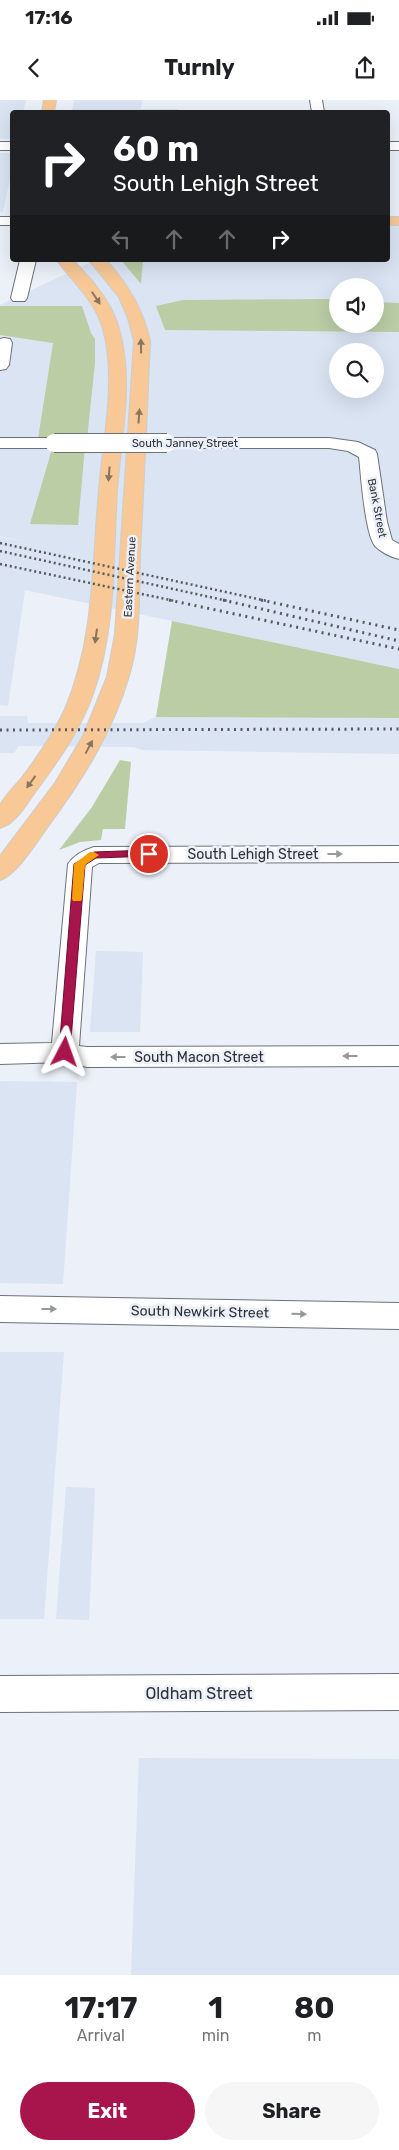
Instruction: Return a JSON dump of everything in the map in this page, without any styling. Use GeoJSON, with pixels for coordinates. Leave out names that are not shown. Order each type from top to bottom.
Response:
{"type":"FeatureCollection","features":[{"type":"Feature","properties":{"kind":"main road"},"geometry":{"type":"LineString","coordinates":[[0,821],[31,782],[51,752],[82,695],[93,657],[99,617],[114,418],[115,354],[111,330],[105,312],[81,277],[68,262]]}},
{"type":"Feature","properties":{"kind":"main road","name":"Eastern Avenue"},"geometry":{"type":"LineString","coordinates":[[0,872],[56,802],[96,732],[117,681],[126,634],[130,590],[142,341],[138,320],[131,303],[99,262]]}},
{"type":"Feature","properties":{"kind":"street"},"geometry":{"type":"LineString","coordinates":[[19,298],[28,262]]}},
{"type":"Feature","properties":{"kind":"street"},"geometry":{"type":"LineString","coordinates":[[0,365],[4,343]]}},
{"type":"Feature","properties":{"kind":"street","name":"South Janney Street"},"geometry":{"type":"LineString","coordinates":[[0,443],[329,443],[352,446],[368,454]]}},
{"type":"Feature","properties":{"kind":"street","name":"Bank Street"},"geometry":{"type":"LineString","coordinates":[[368,454],[377,522],[383,543],[399,553]]}},
{"type":"Feature","properties":{"kind":"street","name":"South Lehigh Street"},"geometry":{"type":"LineString","coordinates":[[65,1052],[80,864],[94,855],[399,854]]}},
{"type":"Feature","properties":{"kind":"street","name":"South Macon Street"},"geometry":{"type":"LineString","coordinates":[[0,1054],[65,1052],[87,1057],[399,1056]]}},
{"type":"Feature","properties":{"kind":"street","name":"South Newkirk Street"},"geometry":{"type":"LineString","coordinates":[[0,1309],[399,1316]]}},
{"type":"Feature","properties":{"kind":"street","name":"Oldham Street"},"geometry":{"type":"LineString","coordinates":[[0,1694],[399,1692]]}},
{"type":"Feature","properties":{"kind":"shaded area"},"geometry":{"type":"Polygon","coordinates":[[[0,100],[26,100],[24,110],[10,110],[10,139],[0,139],[0,100]]]}},
{"type":"Feature","properties":{"kind":"shaded area"},"geometry":{"type":"Polygon","coordinates":[[[74,100],[142,100],[141,109],[178,109],[178,110],[72,110],[74,100]]]}},
{"type":"Feature","properties":{"kind":"shaded area"},"geometry":{"type":"Polygon","coordinates":[[[0,153],[10,153],[10,179],[3,212],[0,212],[0,153]]]}},
{"type":"Feature","properties":{"kind":"shaded area"},"geometry":{"type":"Polygon","coordinates":[[[390,226],[399,226],[399,669],[25,590],[8,706],[0,705],[0,537],[29,542],[0,536],[0,305],[91,262],[390,262],[390,226]]]}},
{"type":"Feature","properties":{"kind":"shaded area"},"geometry":{"type":"Polygon","coordinates":[[[0,716],[27,716],[28,723],[143,723],[156,717],[399,718],[399,754],[19,746],[14,753],[0,753],[0,716]]]}},
{"type":"Feature","properties":{"kind":"shaded area"},"geometry":{"type":"Polygon","coordinates":[[[96,951],[143,952],[140,1032],[90,1032],[96,951]]]}},
{"type":"Feature","properties":{"kind":"shaded area"},"geometry":{"type":"Polygon","coordinates":[[[0,1081],[77,1082],[63,1284],[0,1283],[0,1081]]]}},
{"type":"Feature","properties":{"kind":"shaded area"},"geometry":{"type":"Polygon","coordinates":[[[0,1352],[64,1352],[44,1619],[0,1619],[0,1352]]]}},
{"type":"Feature","properties":{"kind":"shaded area"},"geometry":{"type":"Polygon","coordinates":[[[66,1487],[95,1488],[89,1620],[56,1619],[66,1487]]]}},
{"type":"Feature","properties":{"kind":"shaded area"},"geometry":{"type":"Polygon","coordinates":[[[139,1758],[399,1759],[399,1975],[131,1975],[139,1758]]]}},
{"type":"Feature","properties":{"kind":"green space"},"geometry":{"type":"Polygon","coordinates":[[[123,262],[143,262],[141,284],[123,262]]]}},
{"type":"Feature","properties":{"kind":"green space"},"geometry":{"type":"Polygon","coordinates":[[[329,299],[329,331],[165,330],[156,306],[183,300],[329,299]]]}},
{"type":"Feature","properties":{"kind":"green space"},"geometry":{"type":"Polygon","coordinates":[[[384,302],[399,303],[399,332],[384,332],[384,302]]]}},
{"type":"Feature","properties":{"kind":"green space"},"geometry":{"type":"Polygon","coordinates":[[[0,306],[82,306],[91,333],[95,339],[95,363],[87,439],[38,439],[53,343],[0,335],[0,306]]]}},
{"type":"Feature","properties":{"kind":"green space"},"geometry":{"type":"Polygon","coordinates":[[[85,447],[78,525],[30,524],[52,449],[85,447]]]}},
{"type":"Feature","properties":{"kind":"green space"},"geometry":{"type":"Polygon","coordinates":[[[172,621],[399,669],[399,718],[156,717],[172,621]]]}},
{"type":"Feature","properties":{"kind":"green space"},"geometry":{"type":"Polygon","coordinates":[[[120,760],[131,762],[125,829],[103,829],[101,840],[80,842],[59,850],[92,807],[120,760]]]}},
{"type":"Feature","properties":{"kind":"railway"},"geometry":{"type":"LineString","coordinates":[[0,543],[267,601]]}},
{"type":"Feature","properties":{"kind":"railway"},"geometry":{"type":"LineString","coordinates":[[0,551],[228,601]]}},
{"type":"Feature","properties":{"kind":"railway"},"geometry":{"type":"LineString","coordinates":[[0,564],[175,601]]}},
{"type":"Feature","properties":{"kind":"railway"},"geometry":{"type":"LineString","coordinates":[[169,600],[399,649]]}},
{"type":"Feature","properties":{"kind":"railway"},"geometry":{"type":"LineString","coordinates":[[223,600],[399,641]]}},
{"type":"Feature","properties":{"kind":"railway"},"geometry":{"type":"LineString","coordinates":[[261,600],[399,630]]}},
{"type":"Feature","properties":{"kind":"railway"},"geometry":{"type":"LineString","coordinates":[[0,730],[399,729]]}},
{"type":"Feature","properties":{"kind":"slow traffic"},"geometry":{"type":"LineString","coordinates":[[77,899],[80,864],[85,859],[94,855]]}},
{"type":"Feature","properties":{"kind":"route"},"geometry":{"type":"LineString","coordinates":[[65,1052],[80,864],[85,859],[94,855],[149,854]]}}]}
